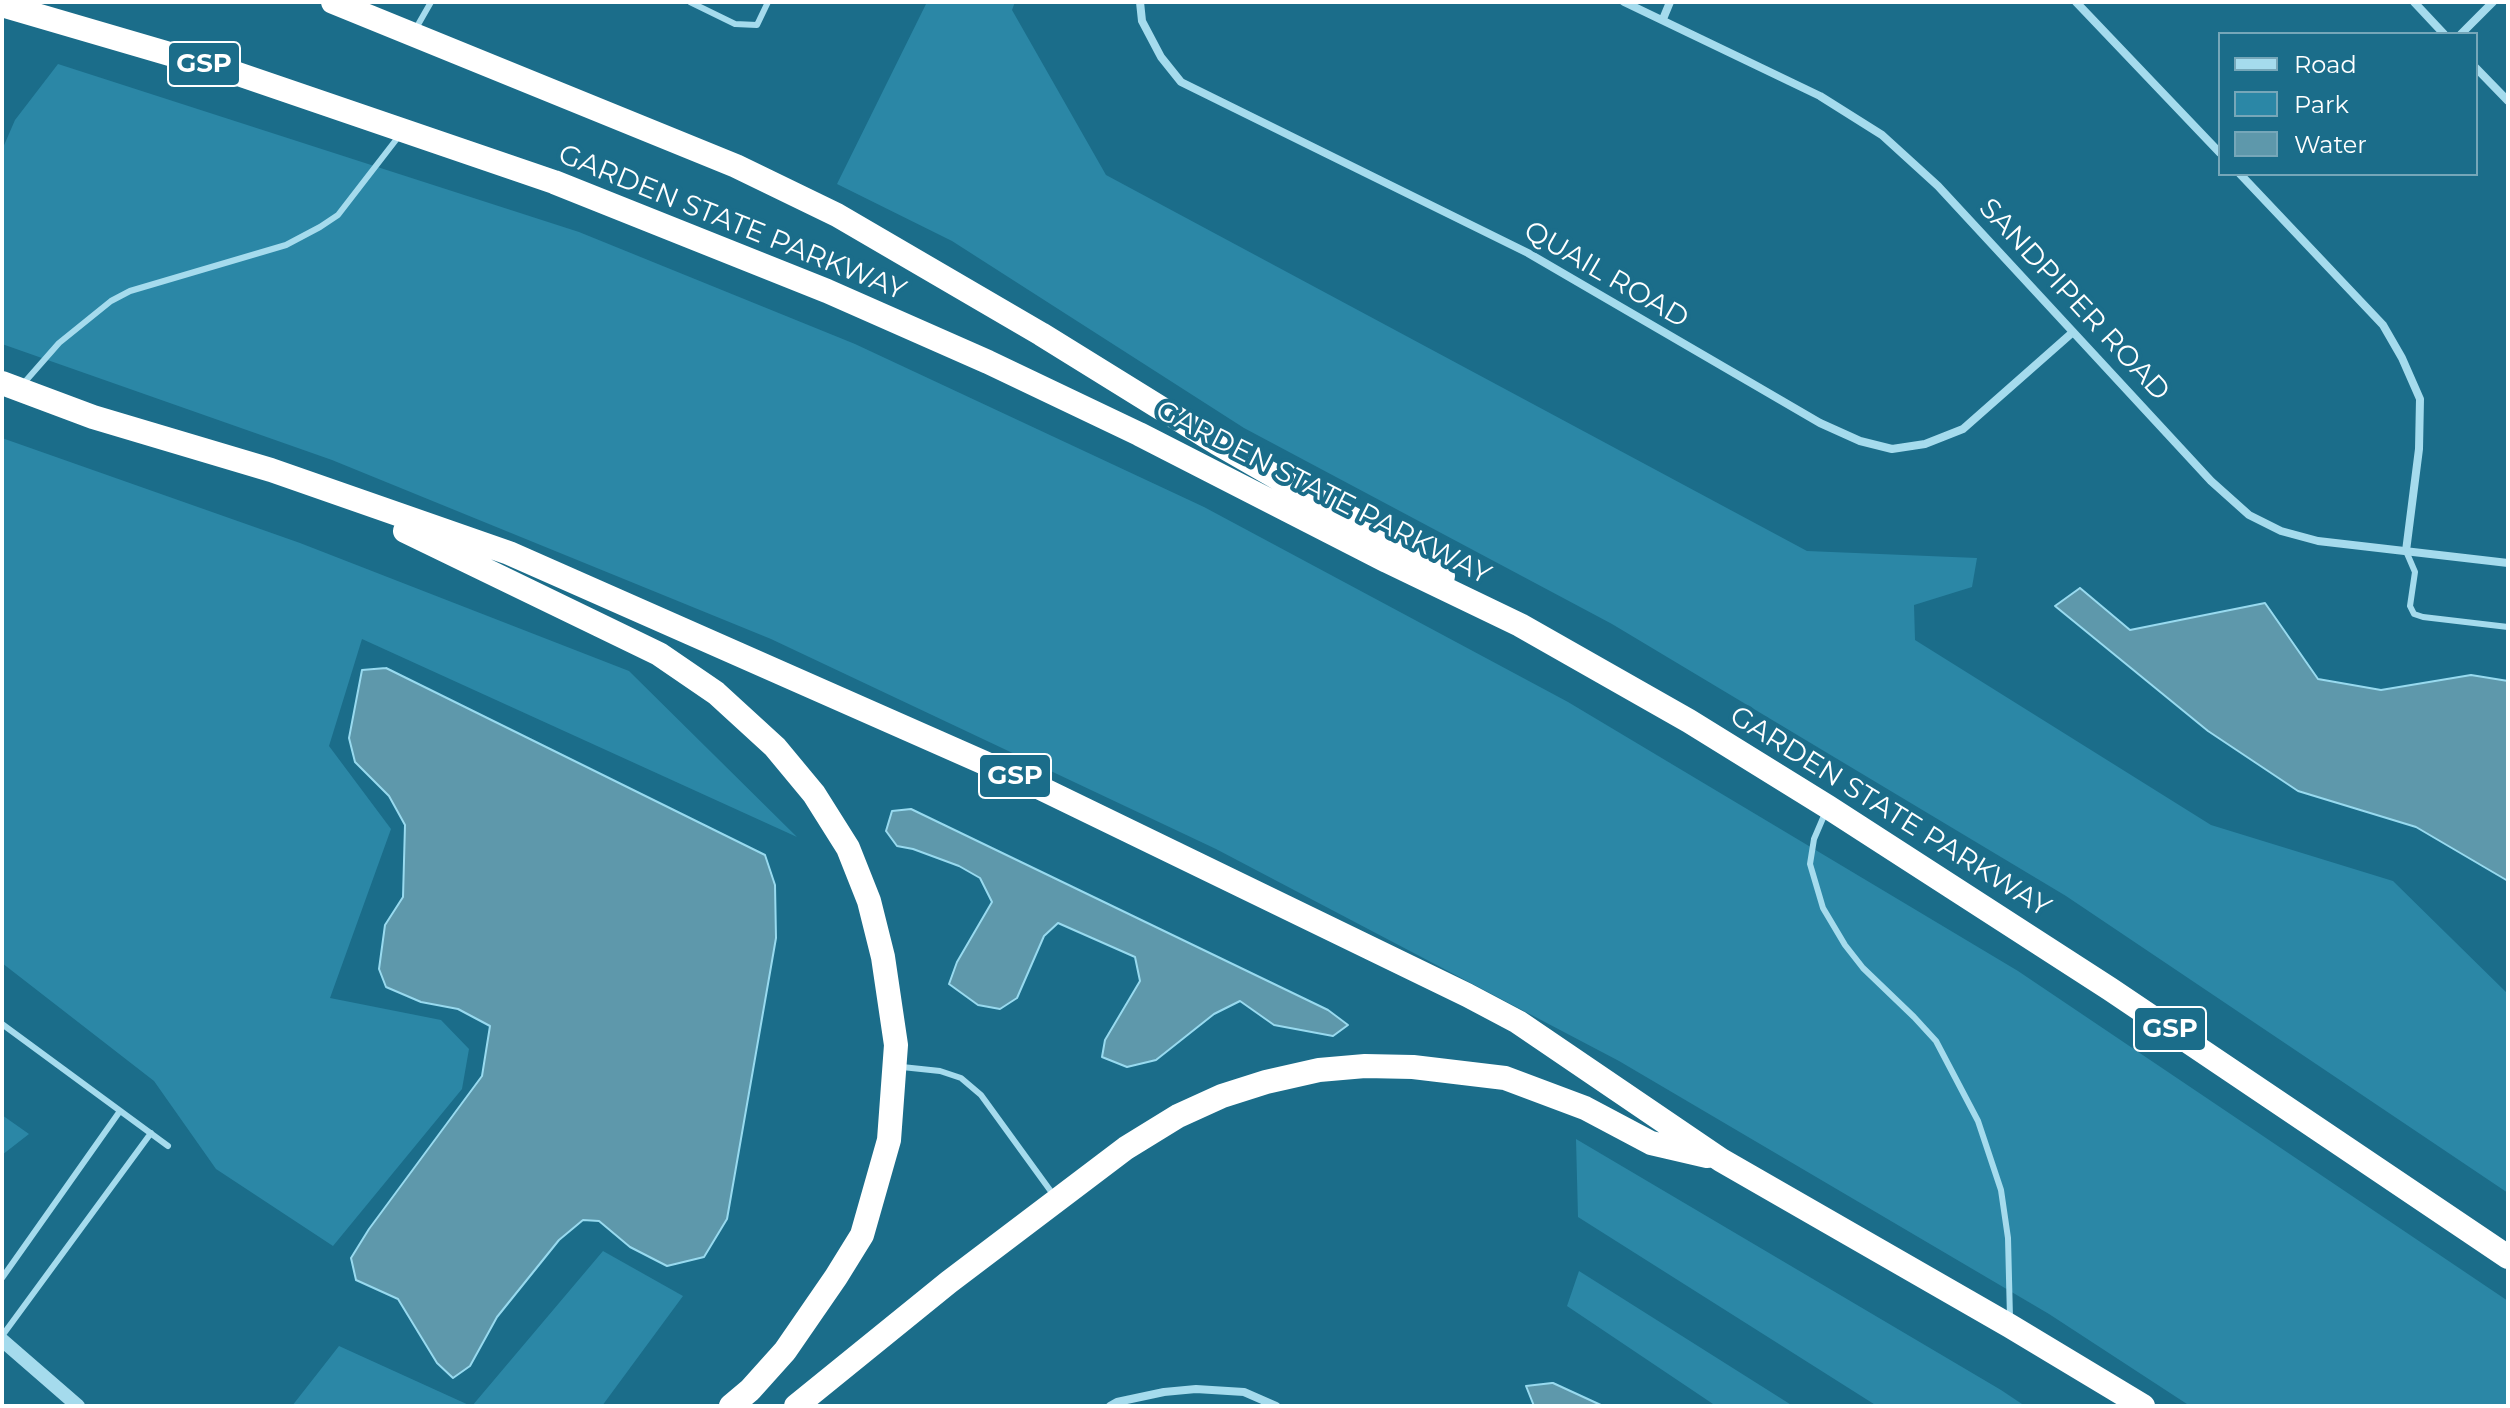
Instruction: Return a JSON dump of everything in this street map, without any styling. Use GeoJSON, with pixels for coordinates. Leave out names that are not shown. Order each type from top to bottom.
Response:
{"type":"FeatureCollection","features":[{"type":"Feature","properties":{"kind":"highway"},"geometry":{"type":"LineString","coordinates":[[333,2],[736,166],[837,215],[1015,318],[1217,443],[1395,541],[1432,567],[1468,599]]}},
{"type":"Feature","properties":{"kind":"highway","name":"GARDEN STATE PARKWAY"},"geometry":{"type":"LineString","coordinates":[[2,5],[238,74],[405,129],[646,217],[975,356],[1139,434],[1520,625],[1689,721],[2110,989],[2508,1257]]}},
{"type":"Feature","properties":{"kind":"highway","name":"GSP"},"geometry":{"type":"LineString","coordinates":[[10,386],[93,417],[271,470],[509,553],[1030,783],[1505,1015],[1721,1160],[2143,1406]]}},
{"type":"Feature","properties":{"kind":"highway"},"geometry":{"type":"LineString","coordinates":[[271,470],[360,509],[659,654],[716,693],[775,747],[814,794],[848,848],[869,901],[883,957],[896,1045],[889,1140],[862,1235],[785,1351],[731,1406]]}},
{"type":"Feature","properties":{"kind":"highway"},"geometry":{"type":"LineString","coordinates":[[796,1406],[949,1282],[1126,1148],[1178,1116],[1222,1096],[1266,1082],[1319,1070],[1365,1066],[1413,1067],[1505,1078],[1585,1108],[1651,1143],[1721,1160]]}},
{"type":"Feature","properties":{"kind":"street","name":"QUAIL ROAD"},"geometry":{"type":"LineString","coordinates":[[1140,2],[1142,21],[1161,57],[1181,82],[1528,253],[1820,423],[1860,441],[1892,449],[1925,444],[1963,429],[2073,332]]}},
{"type":"Feature","properties":{"kind":"street","name":"SANDPIPER ROAD"},"geometry":{"type":"LineString","coordinates":[[1624,2],[1820,96],[1882,135],[1938,186],[2211,481],[2249,515],[2281,531],[2318,541],[2508,563]]}},
{"type":"Feature","properties":{"kind":"street"},"geometry":{"type":"LineString","coordinates":[[1663,19],[1670,2]]}},
{"type":"Feature","properties":{"kind":"street"},"geometry":{"type":"LineString","coordinates":[[2076,2],[2218,151]]}},
{"type":"Feature","properties":{"kind":"street"},"geometry":{"type":"LineString","coordinates":[[2414,2],[2442,32]]}},
{"type":"Feature","properties":{"kind":"street"},"geometry":{"type":"LineString","coordinates":[[2463,32],[2493,2]]}},
{"type":"Feature","properties":{"kind":"street"},"geometry":{"type":"LineString","coordinates":[[2478,70],[2508,101]]}},
{"type":"Feature","properties":{"kind":"street"},"geometry":{"type":"LineString","coordinates":[[2242,176],[2383,325],[2420,399],[2419,449],[2406,551]]}},
{"type":"Feature","properties":{"kind":"street"},"geometry":{"type":"LineString","coordinates":[[2,1338],[78,1406]]}},
{"type":"Feature","properties":{"kind":"street"},"geometry":{"type":"LineString","coordinates":[[1110,1406],[1164,1392],[1196,1389],[1244,1392],[1276,1406]]}},
{"type":"Feature","properties":{"kind":"lane"},"geometry":{"type":"LineString","coordinates":[[413,35],[431,2]]}},
{"type":"Feature","properties":{"kind":"lane"},"geometry":{"type":"LineString","coordinates":[[690,2],[735,24],[757,25],[768,2]]}},
{"type":"Feature","properties":{"kind":"lane"},"geometry":{"type":"LineString","coordinates":[[10,386],[111,301],[130,291],[286,245],[329,221],[338,215],[405,129]]}},
{"type":"Feature","properties":{"kind":"lane"},"geometry":{"type":"LineString","coordinates":[[2406,551],[2415,572],[2410,606],[2414,614],[2508,627]]}},
{"type":"Feature","properties":{"kind":"lane"},"geometry":{"type":"LineString","coordinates":[[1828,807],[1814,839],[1810,864],[1823,908],[1863,968],[1936,1041],[1978,1121],[2001,1190],[2008,1238],[2010,1326]]}},
{"type":"Feature","properties":{"kind":"lane"},"geometry":{"type":"LineString","coordinates":[[2,1024],[168,1146]]}},
{"type":"Feature","properties":{"kind":"lane"},"geometry":{"type":"LineString","coordinates":[[894,1066],[940,1071],[961,1078],[981,1095],[1058,1200]]}},
{"type":"Feature","properties":{"kind":"lane"},"geometry":{"type":"LineString","coordinates":[[2,1278],[120,1111]]}},
{"type":"Feature","properties":{"kind":"lane"},"geometry":{"type":"LineString","coordinates":[[2,1338],[151,1133]]}},
{"type":"Feature","properties":{"kind":"green space"},"geometry":{"type":"Polygon","coordinates":[[[927,2],[1015,2],[1012,10],[1106,175],[1807,551],[1977,558],[1972,587],[1914,605],[1915,640],[2211,825],[2393,881],[2508,994],[2508,1193],[2066,896],[1612,624],[1244,428],[952,241],[837,184],[927,2]]]}},
{"type":"Feature","properties":{"kind":"green space"},"geometry":{"type":"Polygon","coordinates":[[[58,64],[579,232],[855,344],[1204,507],[1568,702],[2018,971],[2508,1301],[2508,1406],[2190,1406],[2049,1314],[1619,1061],[1216,849],[771,639],[332,460],[2,344],[2,150],[15,120],[58,64]]]}},
{"type":"Feature","properties":{"kind":"green space"},"geometry":{"type":"Polygon","coordinates":[[[2,438],[300,543],[629,671],[797,837],[362,639],[329,746],[391,829],[330,998],[441,1020],[469,1049],[462,1089],[333,1246],[216,1169],[154,1081],[2,963],[2,438]]]}},
{"type":"Feature","properties":{"kind":"green space"},"geometry":{"type":"Polygon","coordinates":[[[2,1115],[29,1134],[2,1155],[2,1115]]]}},
{"type":"Feature","properties":{"kind":"green space"},"geometry":{"type":"Polygon","coordinates":[[[1576,1139],[2025,1406],[1877,1406],[1578,1217],[1576,1139]]]}},
{"type":"Feature","properties":{"kind":"green space"},"geometry":{"type":"Polygon","coordinates":[[[603,1251],[683,1296],[602,1406],[472,1406],[603,1251]]]}},
{"type":"Feature","properties":{"kind":"green space"},"geometry":{"type":"Polygon","coordinates":[[[1579,1271],[1793,1406],[1716,1406],[1567,1306],[1579,1271]]]}},
{"type":"Feature","properties":{"kind":"green space"},"geometry":{"type":"Polygon","coordinates":[[[339,1346],[471,1406],[292,1406],[339,1346]]]}},
{"type":"Feature","properties":{"kind":"water"},"geometry":{"type":"Polygon","coordinates":[[[2080,588],[2130,630],[2265,603],[2318,679],[2381,690],[2471,675],[2508,681],[2508,881],[2416,827],[2298,791],[2208,731],[2055,606],[2080,588]]]}},
{"type":"Feature","properties":{"kind":"water"},"geometry":{"type":"Polygon","coordinates":[[[386,668],[765,855],[775,885],[776,938],[727,1219],[704,1257],[667,1266],[630,1247],[599,1221],[583,1220],[559,1240],[497,1317],[470,1366],[453,1378],[437,1363],[398,1299],[356,1280],[351,1258],[482,1076],[490,1026],[458,1009],[421,1002],[386,987],[379,969],[385,925],[403,897],[405,825],[389,796],[355,762],[349,738],[362,670],[386,668]]]}},
{"type":"Feature","properties":{"kind":"water"},"geometry":{"type":"Polygon","coordinates":[[[911,809],[1328,1010],[1348,1025],[1333,1036],[1274,1025],[1240,1001],[1214,1014],[1156,1060],[1127,1067],[1102,1057],[1105,1040],[1140,981],[1135,957],[1058,923],[1044,936],[1017,998],[1000,1009],[978,1005],[949,984],[957,962],[992,902],[980,878],[959,866],[897,846],[886,831],[892,811],[911,809]]]}},
{"type":"Feature","properties":{"kind":"water"},"geometry":{"type":"Polygon","coordinates":[[[1552,1383],[1603,1406],[1534,1406],[1526,1386],[1552,1383]]]}}]}
